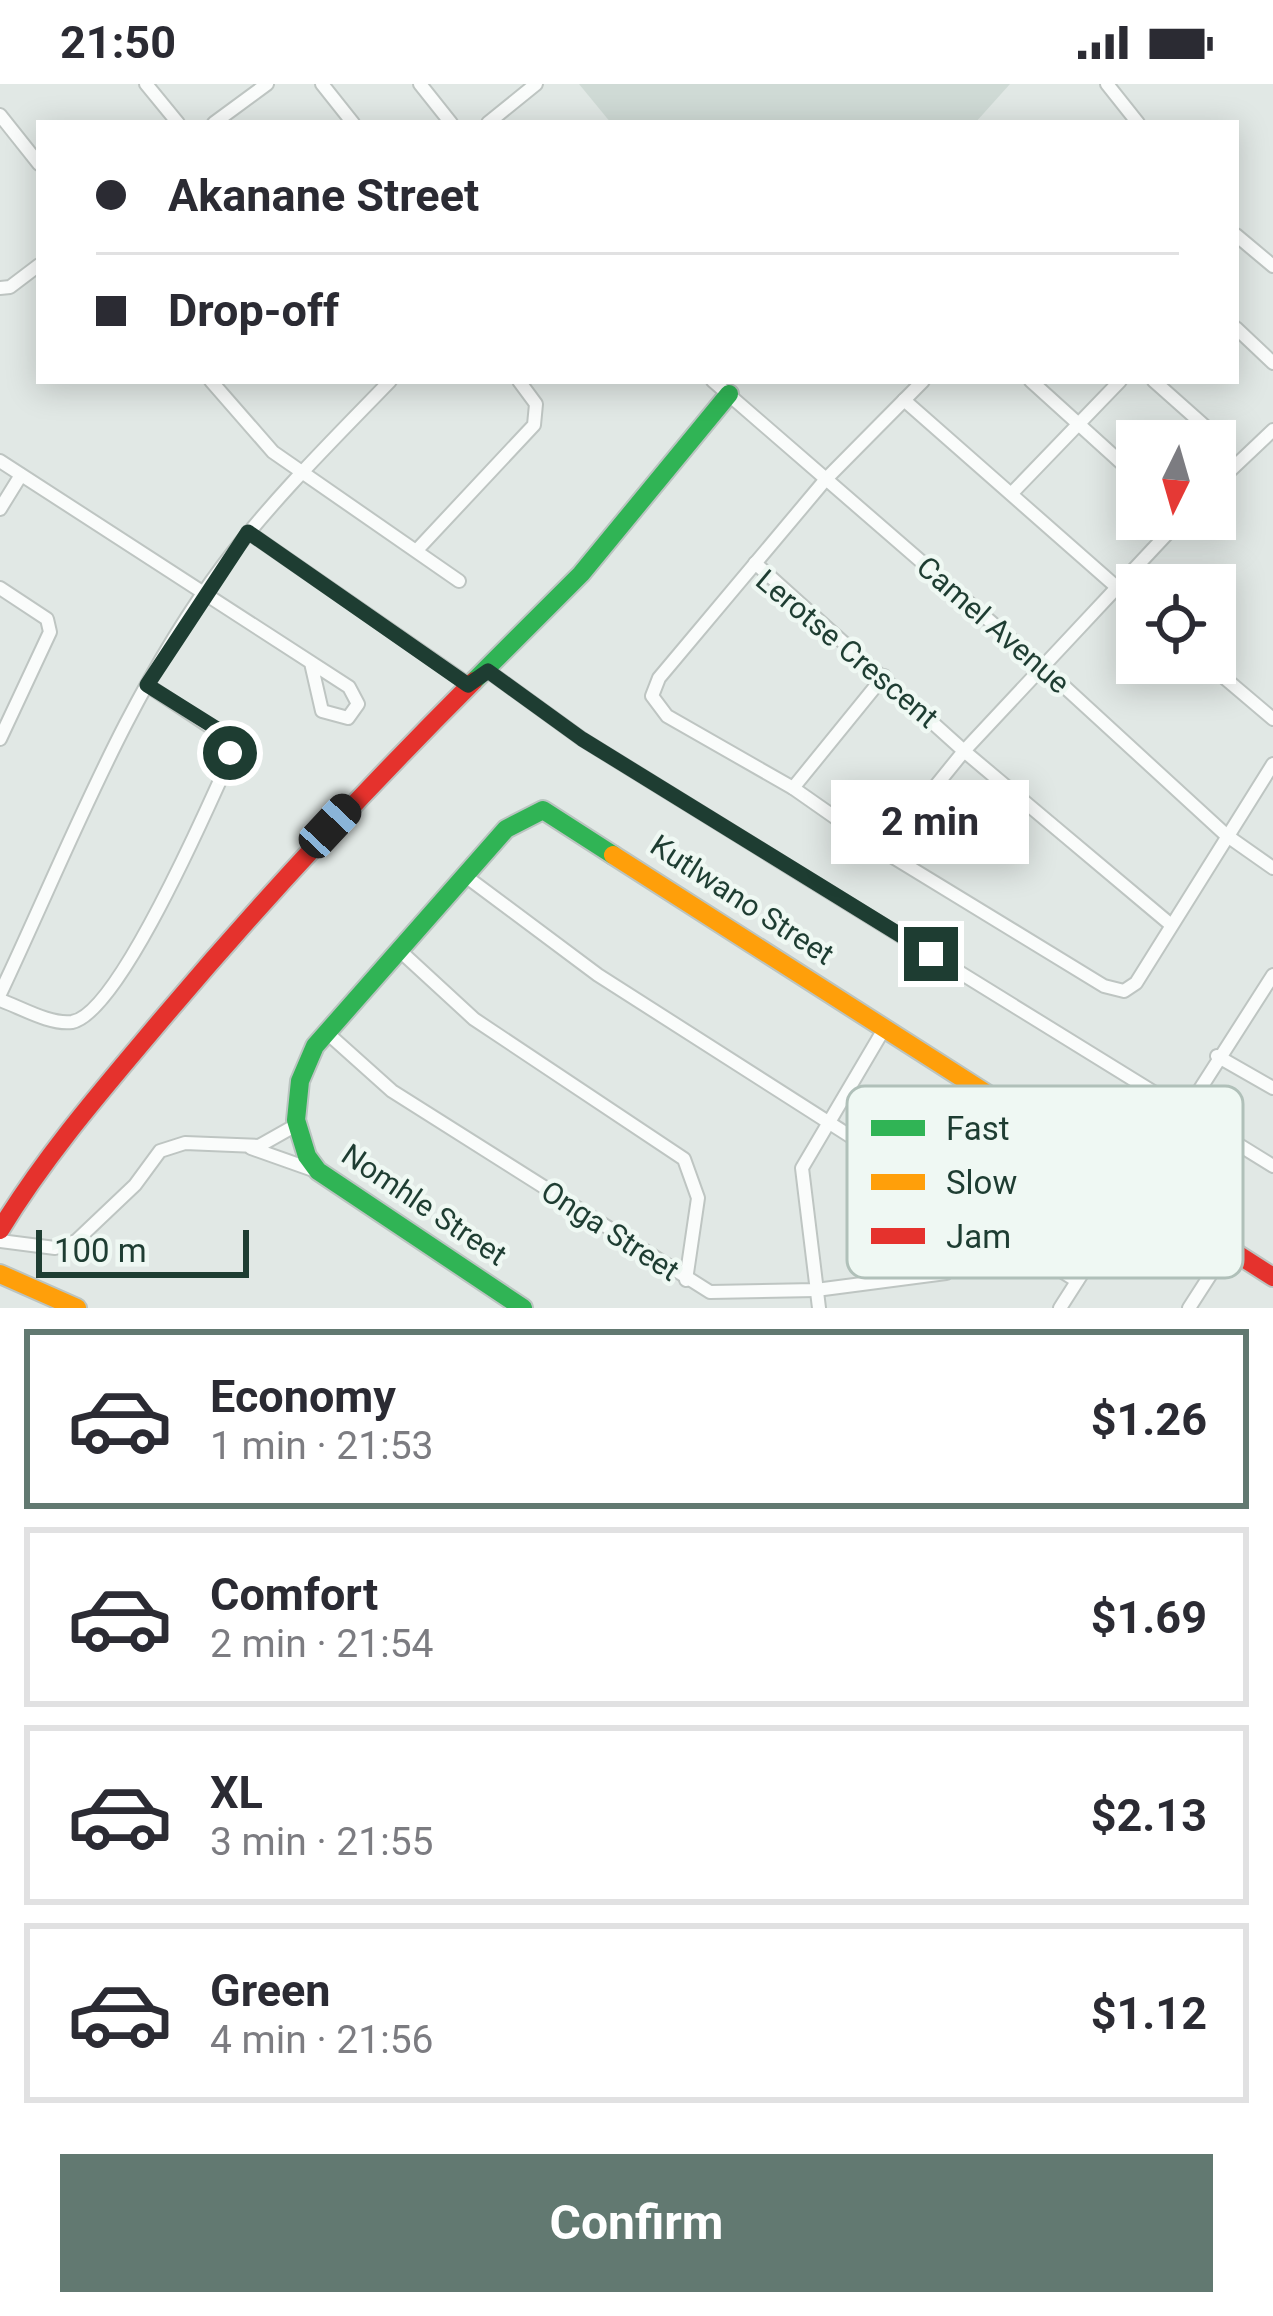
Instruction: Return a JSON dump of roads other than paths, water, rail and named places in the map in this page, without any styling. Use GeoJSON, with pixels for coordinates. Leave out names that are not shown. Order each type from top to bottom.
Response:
{"type":"FeatureCollection","features":[{"type":"Feature","properties":{"kind":"street"},"geometry":{"type":"LineString","coordinates":[[146,84],[176,120]]}},
{"type":"Feature","properties":{"kind":"street"},"geometry":{"type":"LineString","coordinates":[[218,120],[267,84]]}},
{"type":"Feature","properties":{"kind":"street"},"geometry":{"type":"LineString","coordinates":[[322,84],[346,120]]}},
{"type":"Feature","properties":{"kind":"street"},"geometry":{"type":"LineString","coordinates":[[420,84],[449,120]]}},
{"type":"Feature","properties":{"kind":"street"},"geometry":{"type":"LineString","coordinates":[[491,120],[520,89],[536,84]]}},
{"type":"Feature","properties":{"kind":"street"},"geometry":{"type":"LineString","coordinates":[[1106,84],[1136,120]]}},
{"type":"Feature","properties":{"kind":"street"},"geometry":{"type":"LineString","coordinates":[[0,115],[36,160]]}},
{"type":"Feature","properties":{"kind":"street"},"geometry":{"type":"LineString","coordinates":[[1239,238],[1273,266]]}},
{"type":"Feature","properties":{"kind":"street"},"geometry":{"type":"LineString","coordinates":[[0,288],[10,287],[36,267]]}},
{"type":"Feature","properties":{"kind":"street"},"geometry":{"type":"LineString","coordinates":[[1239,331],[1273,363]]}},
{"type":"Feature","properties":{"kind":"street"},"geometry":{"type":"LineString","coordinates":[[213,384],[255,436],[302,474],[459,581]]}},
{"type":"Feature","properties":{"kind":"street"},"geometry":{"type":"LineString","coordinates":[[147,685],[227,738],[230,753],[152,925],[84,1016],[66,1022],[0,997],[147,685],[204,592],[248,532],[386,384]]}},
{"type":"Feature","properties":{"kind":"street"},"geometry":{"type":"LineString","coordinates":[[417,550],[534,425],[536,404],[521,384]]}},
{"type":"Feature","properties":{"kind":"street"},"geometry":{"type":"LineString","coordinates":[[755,563],[826,479],[920,384]]}},
{"type":"Feature","properties":{"kind":"street"},"geometry":{"type":"LineString","coordinates":[[1034,384],[1116,457]]}},
{"type":"Feature","properties":{"kind":"street"},"geometry":{"type":"LineString","coordinates":[[1012,493],[1117,384]]}},
{"type":"Feature","properties":{"kind":"street"},"geometry":{"type":"LineString","coordinates":[[1157,384],[1199,420]]}},
{"type":"Feature","properties":{"kind":"street"},"geometry":{"type":"LineString","coordinates":[[0,1230],[42,1161],[221,949],[468,685],[488,671],[581,574],[721,388]]}},
{"type":"Feature","properties":{"kind":"street","name":"Camel Avenue"},"geometry":{"type":"LineString","coordinates":[[721,388],[1044,668],[1226,835],[1273,868]]}},
{"type":"Feature","properties":{"kind":"street"},"geometry":{"type":"LineString","coordinates":[[883,850],[964,751],[1116,587],[904,400]]}},
{"type":"Feature","properties":{"kind":"street"},"geometry":{"type":"LineString","coordinates":[[1236,465],[1273,430]]}},
{"type":"Feature","properties":{"kind":"street"},"geometry":{"type":"LineString","coordinates":[[0,461],[204,592],[311,663],[357,695],[358,704],[348,718],[322,711],[311,663]]}},
{"type":"Feature","properties":{"kind":"street"},"geometry":{"type":"LineString","coordinates":[[0,509],[21,475]]}},
{"type":"Feature","properties":{"kind":"street"},"geometry":{"type":"LineString","coordinates":[[248,532],[468,685]]}},
{"type":"Feature","properties":{"kind":"street"},"geometry":{"type":"LineString","coordinates":[[1138,564],[1161,540]]}},
{"type":"Feature","properties":{"kind":"street","name":"Lerotse Crescent"},"geometry":{"type":"LineString","coordinates":[[755,563],[884,676],[964,751],[1170,924],[1136,982],[1115,990],[883,850],[793,788],[667,716],[652,696],[659,678],[755,563]]}},
{"type":"Feature","properties":{"kind":"street"},"geometry":{"type":"LineString","coordinates":[[0,588],[46,619],[50,632],[0,739]]}},
{"type":"Feature","properties":{"kind":"street"},"geometry":{"type":"LineString","coordinates":[[488,671],[582,739],[1142,1086]]}},
{"type":"Feature","properties":{"kind":"street"},"geometry":{"type":"LineString","coordinates":[[793,788],[884,676]]}},
{"type":"Feature","properties":{"kind":"street"},"geometry":{"type":"LineString","coordinates":[[1232,684],[1273,719]]}},
{"type":"Feature","properties":{"kind":"street"},"geometry":{"type":"LineString","coordinates":[[1170,924],[1271,775]]}},
{"type":"Feature","properties":{"kind":"street","name":"Kutlwano Street"},"geometry":{"type":"LineString","coordinates":[[301,1144],[298,1124],[305,1059],[325,1031],[518,819],[543,810],[976,1086]]}},
{"type":"Feature","properties":{"kind":"street"},"geometry":{"type":"LineString","coordinates":[[464,875],[598,975],[847,1130]]}},
{"type":"Feature","properties":{"kind":"street"},"geometry":{"type":"LineString","coordinates":[[398,949],[474,1019],[684,1159],[698,1198],[686,1280]]}},
{"type":"Feature","properties":{"kind":"street"},"geometry":{"type":"LineString","coordinates":[[1199,1086],[1273,975]]}},
{"type":"Feature","properties":{"kind":"street"},"geometry":{"type":"LineString","coordinates":[[848,1086],[884,1029]]}},
{"type":"Feature","properties":{"kind":"street","name":"Onga Street"},"geometry":{"type":"LineString","coordinates":[[325,1031],[392,1091],[686,1280],[728,1295],[908,1278]]}},
{"type":"Feature","properties":{"kind":"street"},"geometry":{"type":"LineString","coordinates":[[1217,1056],[1273,1088]]}},
{"type":"Feature","properties":{"kind":"street"},"geometry":{"type":"LineString","coordinates":[[819,1308],[802,1168],[847,1087]]}},
{"type":"Feature","properties":{"kind":"street"},"geometry":{"type":"LineString","coordinates":[[250,1148],[298,1124]]}},
{"type":"Feature","properties":{"kind":"street","name":"Nomhle Street"},"geometry":{"type":"LineString","coordinates":[[301,1144],[318,1171],[523,1308]]}},
{"type":"Feature","properties":{"kind":"street"},"geometry":{"type":"LineString","coordinates":[[0,1241],[56,1248],[76,1241],[135,1185],[160,1151],[175,1145],[250,1148],[281,1163],[318,1171]]}},
{"type":"Feature","properties":{"kind":"street"},"geometry":{"type":"LineString","coordinates":[[1243,1148],[1273,1166]]}},
{"type":"Feature","properties":{"kind":"street","name":"Kutlwano Street"},"geometry":{"type":"LineString","coordinates":[[1243,1259],[1273,1277]]}},
{"type":"Feature","properties":{"kind":"street"},"geometry":{"type":"LineString","coordinates":[[0,1274],[77,1308]]}},
{"type":"Feature","properties":{"kind":"street"},"geometry":{"type":"LineString","coordinates":[[1072,1278],[1077,1281]]}},
{"type":"Feature","properties":{"kind":"street"},"geometry":{"type":"LineString","coordinates":[[1060,1308],[1079,1278]]}},
{"type":"Feature","properties":{"kind":"street"},"geometry":{"type":"LineString","coordinates":[[1189,1308],[1208,1278]]}}]}
